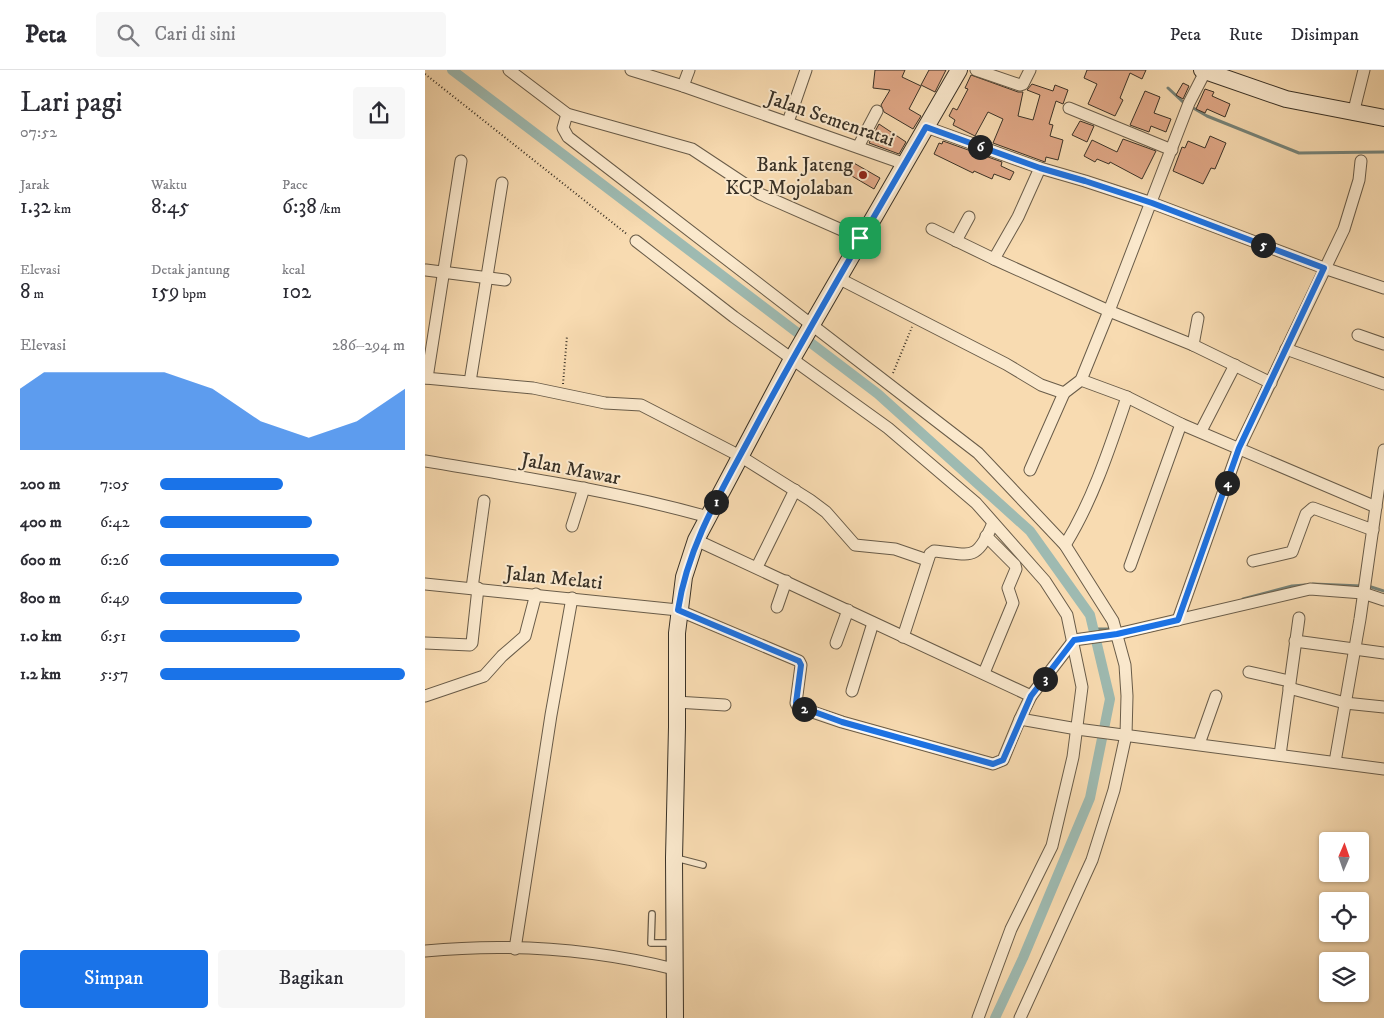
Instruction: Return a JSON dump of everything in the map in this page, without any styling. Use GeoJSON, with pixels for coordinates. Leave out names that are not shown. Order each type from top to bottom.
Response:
{"type":"FeatureCollection","features":[{"type":"Feature","properties":{"kind":"main road"},"geometry":{"type":"LineString","coordinates":[[675,1018],[674,858],[676,702],[678,610],[684,577],[696,540],[793,357],[860,238],[959,70]]}},
{"type":"Feature","properties":{"kind":"main road"},"geometry":{"type":"LineString","coordinates":[[1205,70],[1286,99],[1353,114],[1384,118]]}},
{"type":"Feature","properties":{"kind":"street"},"geometry":{"type":"LineString","coordinates":[[509,70],[567,114],[692,149],[760,194],[860,238]]}},
{"type":"Feature","properties":{"kind":"street","name":"Jalan Semenratai"},"geometry":{"type":"LineString","coordinates":[[631,70],[788,122],[905,164]]}},
{"type":"Feature","properties":{"kind":"street"},"geometry":{"type":"LineString","coordinates":[[683,86],[688,70]]}},
{"type":"Feature","properties":{"kind":"street"},"geometry":{"type":"LineString","coordinates":[[788,122],[806,70]]}},
{"type":"Feature","properties":{"kind":"street"},"geometry":{"type":"LineString","coordinates":[[976,70],[1020,86],[1030,70]]}},
{"type":"Feature","properties":{"kind":"street"},"geometry":{"type":"LineString","coordinates":[[1030,470],[1064,393],[1081,380],[1152,203],[1189,103],[1205,70]]}},
{"type":"Feature","properties":{"kind":"street"},"geometry":{"type":"LineString","coordinates":[[1353,114],[1364,70]]}},
{"type":"Feature","properties":{"kind":"street"},"geometry":{"type":"LineString","coordinates":[[1069,108],[1171,150]]}},
{"type":"Feature","properties":{"kind":"street"},"geometry":{"type":"LineString","coordinates":[[858,147],[877,111]]}},
{"type":"Feature","properties":{"kind":"street"},"geometry":{"type":"LineString","coordinates":[[567,114],[563,128],[568,137],[809,328],[978,453],[1065,545],[1113,621],[1125,665],[1124,735],[1114,790],[1092,860],[1020,1018]]}},
{"type":"Feature","properties":{"kind":"street"},"geometry":{"type":"LineString","coordinates":[[926,127],[1040,168],[1152,203],[1324,268],[1384,288]]}},
{"type":"Feature","properties":{"kind":"street"},"geometry":{"type":"LineString","coordinates":[[461,160],[426,378],[533,388],[605,403],[641,405],[740,456],[795,490],[826,512],[855,545],[895,549],[927,560]]}},
{"type":"Feature","properties":{"kind":"street"},"geometry":{"type":"LineString","coordinates":[[1178,620],[1239,448],[1348,218],[1359,180],[1361,161]]}},
{"type":"Feature","properties":{"kind":"street"},"geometry":{"type":"LineString","coordinates":[[994,259],[1018,217],[1040,168]]}},
{"type":"Feature","properties":{"kind":"street"},"geometry":{"type":"LineString","coordinates":[[470,382],[501,183]]}},
{"type":"Feature","properties":{"kind":"street"},"geometry":{"type":"LineString","coordinates":[[955,241],[969,217]]}},
{"type":"Feature","properties":{"kind":"street"},"geometry":{"type":"LineString","coordinates":[[932,229],[994,259],[1193,345],[1271,383]]}},
{"type":"Feature","properties":{"kind":"street"},"geometry":{"type":"LineString","coordinates":[[636,241],[734,317],[793,357],[887,428],[975,503],[1045,581],[1067,615],[1075,640],[1082,687],[1081,729],[1052,846],[1011,929],[978,1018]]}},
{"type":"Feature","properties":{"kind":"street"},"geometry":{"type":"LineString","coordinates":[[426,270],[505,280]]}},
{"type":"Feature","properties":{"kind":"street"},"geometry":{"type":"LineString","coordinates":[[838,278],[1041,384],[1064,393]]}},
{"type":"Feature","properties":{"kind":"street"},"geometry":{"type":"LineString","coordinates":[[1193,345],[1198,318]]}},
{"type":"Feature","properties":{"kind":"street"},"geometry":{"type":"LineString","coordinates":[[1358,335],[1384,344]]}},
{"type":"Feature","properties":{"kind":"street"},"geometry":{"type":"LineString","coordinates":[[1287,349],[1384,384]]}},
{"type":"Feature","properties":{"kind":"street"},"geometry":{"type":"LineString","coordinates":[[1201,431],[1235,365]]}},
{"type":"Feature","properties":{"kind":"street"},"geometry":{"type":"LineString","coordinates":[[1081,380],[1127,397],[1181,424],[1376,507]]}},
{"type":"Feature","properties":{"kind":"street"},"geometry":{"type":"LineString","coordinates":[[1065,545],[1078,525],[1111,445],[1127,397]]}},
{"type":"Feature","properties":{"kind":"street"},"geometry":{"type":"LineString","coordinates":[[1130,566],[1181,424]]}},
{"type":"Feature","properties":{"kind":"street"},"geometry":{"type":"LineString","coordinates":[[1335,762],[1365,587],[1384,450]]}},
{"type":"Feature","properties":{"kind":"street","name":"Jalan Mawar"},"geometry":{"type":"LineString","coordinates":[[425,461],[584,488],[708,517]]}},
{"type":"Feature","properties":{"kind":"street"},"geometry":{"type":"LineString","coordinates":[[572,526],[584,488]]}},
{"type":"Feature","properties":{"kind":"street"},"geometry":{"type":"LineString","coordinates":[[757,568],[795,490]]}},
{"type":"Feature","properties":{"kind":"street"},"geometry":{"type":"LineString","coordinates":[[425,643],[470,645],[472,642],[475,588],[484,501]]}},
{"type":"Feature","properties":{"kind":"street"},"geometry":{"type":"LineString","coordinates":[[1253,561],[1292,552],[1306,514],[1313,508],[1373,530]]}},
{"type":"Feature","properties":{"kind":"street"},"geometry":{"type":"LineString","coordinates":[[903,638],[927,560],[934,551],[965,556],[972,554],[979,548],[993,523]]}},
{"type":"Feature","properties":{"kind":"street"},"geometry":{"type":"LineString","coordinates":[[985,673],[1013,603],[1007,588],[1016,569],[1015,565],[986,536]]}},
{"type":"Feature","properties":{"kind":"street"},"geometry":{"type":"LineString","coordinates":[[696,540],[1031,696]]}},
{"type":"Feature","properties":{"kind":"street"},"geometry":{"type":"LineString","coordinates":[[777,607],[787,581]]}},
{"type":"Feature","properties":{"kind":"street","name":"Jalan Melati"},"geometry":{"type":"LineString","coordinates":[[425,584],[678,610],[799,661],[801,665],[796,703],[798,706],[842,722],[993,764],[1003,760],[1019,719]]}},
{"type":"Feature","properties":{"kind":"street"},"geometry":{"type":"LineString","coordinates":[[1384,600],[1365,587],[1310,589],[1115,634],[1075,640],[1031,696],[1019,719],[1124,735],[1384,769]]}},
{"type":"Feature","properties":{"kind":"street"},"geometry":{"type":"LineString","coordinates":[[425,696],[484,676],[502,656],[525,636],[536,594]]}},
{"type":"Feature","properties":{"kind":"street"},"geometry":{"type":"LineString","coordinates":[[515,949],[551,715],[572,598]]}},
{"type":"Feature","properties":{"kind":"street"},"geometry":{"type":"LineString","coordinates":[[836,643],[848,610]]}},
{"type":"Feature","properties":{"kind":"street"},"geometry":{"type":"LineString","coordinates":[[1280,755],[1299,618]]}},
{"type":"Feature","properties":{"kind":"street"},"geometry":{"type":"LineString","coordinates":[[852,691],[873,623]]}},
{"type":"Feature","properties":{"kind":"street"},"geometry":{"type":"LineString","coordinates":[[1295,640],[1384,653]]}},
{"type":"Feature","properties":{"kind":"street"},"geometry":{"type":"LineString","coordinates":[[1249,672],[1345,703],[1384,707]]}},
{"type":"Feature","properties":{"kind":"street"},"geometry":{"type":"LineString","coordinates":[[1199,744],[1216,696]]}},
{"type":"Feature","properties":{"kind":"street"},"geometry":{"type":"LineString","coordinates":[[676,702],[725,705]]}},
{"type":"Feature","properties":{"kind":"street"},"geometry":{"type":"LineString","coordinates":[[425,951],[463,947],[596,953],[629,958],[674,969]]}},
{"type":"Feature","properties":{"kind":"lane"},"geometry":{"type":"LineString","coordinates":[[674,858],[703,865]]}},
{"type":"Feature","properties":{"kind":"lane"},"geometry":{"type":"LineString","coordinates":[[652,914],[651,943],[675,943]]}},
{"type":"Feature","properties":{"kind":"path"},"geometry":{"type":"LineString","coordinates":[[425,75],[636,241]]}},
{"type":"Feature","properties":{"kind":"path"},"geometry":{"type":"LineString","coordinates":[[888,385],[916,318]]}},
{"type":"Feature","properties":{"kind":"path"},"geometry":{"type":"LineString","coordinates":[[562,395],[567,336]]}},
{"type":"Feature","properties":{"kind":"building"},"geometry":{"type":"Polygon","coordinates":[[[875,70],[905,70],[902,77],[921,86],[909,109],[921,116],[913,129],[884,112],[881,105],[890,90],[873,88],[875,70]]]}},
{"type":"Feature","properties":{"kind":"building"},"geometry":{"type":"Polygon","coordinates":[[[929,70],[946,70],[935,92],[921,85],[929,70]]]}},
{"type":"Feature","properties":{"kind":"building"},"geometry":{"type":"Polygon","coordinates":[[[1087,70],[1146,70],[1142,79],[1130,73],[1120,98],[1123,100],[1115,116],[1088,104],[1097,84],[1084,78],[1087,70]]]}},
{"type":"Feature","properties":{"kind":"building"},"geometry":{"type":"Polygon","coordinates":[[[971,75],[1018,92],[1023,92],[1018,116],[1033,120],[1040,95],[1027,90],[1032,84],[1053,91],[1055,85],[1068,90],[1063,104],[1056,101],[1049,124],[1053,125],[1050,136],[1063,140],[1058,160],[1046,157],[1045,162],[993,143],[1003,119],[988,112],[975,136],[953,125],[955,120],[949,116],[953,108],[957,110],[968,89],[965,88],[971,75]]]}},
{"type":"Feature","properties":{"kind":"building"},"geometry":{"type":"Polygon","coordinates":[[[1183,83],[1189,86],[1183,99],[1176,95],[1183,83]]]}},
{"type":"Feature","properties":{"kind":"building"},"geometry":{"type":"Polygon","coordinates":[[[1205,89],[1214,92],[1212,96],[1230,104],[1225,117],[1207,109],[1205,113],[1196,109],[1205,89]]]}},
{"type":"Feature","properties":{"kind":"building"},"geometry":{"type":"Polygon","coordinates":[[[1145,91],[1160,97],[1154,113],[1171,119],[1166,132],[1151,126],[1149,132],[1130,125],[1145,91]]]}},
{"type":"Feature","properties":{"kind":"building"},"geometry":{"type":"Polygon","coordinates":[[[1080,121],[1094,126],[1087,142],[1072,135],[1080,121]]]}},
{"type":"Feature","properties":{"kind":"building"},"geometry":{"type":"Polygon","coordinates":[[[879,124],[906,142],[899,154],[869,143],[879,124]]]}},
{"type":"Feature","properties":{"kind":"building"},"geometry":{"type":"Polygon","coordinates":[[[1210,136],[1226,143],[1215,169],[1211,168],[1203,184],[1173,171],[1182,147],[1185,148],[1188,141],[1205,148],[1210,136]]]}},
{"type":"Feature","properties":{"kind":"building"},"geometry":{"type":"Polygon","coordinates":[[[1123,139],[1156,151],[1142,179],[1110,162],[1109,164],[1097,159],[1095,162],[1084,156],[1092,140],[1117,152],[1123,139]]]}},
{"type":"Feature","properties":{"kind":"building"},"geometry":{"type":"Polygon","coordinates":[[[943,141],[1002,162],[1001,166],[1014,172],[1010,180],[994,174],[992,179],[974,171],[973,173],[934,154],[939,143],[942,144],[943,141]]]}},
{"type":"Feature","properties":{"kind":"building","name":"Bank Jateng KCP Mojolaban"},"geometry":{"type":"Polygon","coordinates":[[[852,162],[880,178],[874,189],[845,172],[852,162]]]}},
{"type":"Feature","properties":{"kind":"waterway"},"geometry":{"type":"LineString","coordinates":[[452,70],[878,394],[1030,531],[1090,615],[1110,699],[1090,798],[1023,958],[995,1018]]}},
{"type":"Feature","properties":{"kind":"waterway"},"geometry":{"type":"LineString","coordinates":[[1168,88],[1183,102],[1207,116],[1299,153],[1384,152]]}},
{"type":"Feature","properties":{"kind":"waterway"},"geometry":{"type":"LineString","coordinates":[[1313,584],[1362,586]]}},
{"type":"Feature","properties":{"kind":"waterway"},"geometry":{"type":"LineString","coordinates":[[1243,599],[1292,586],[1305,585]]}},
{"type":"Feature","properties":{"kind":"waterway"},"geometry":{"type":"LineString","coordinates":[[1368,586],[1384,591]]}},
{"type":"Feature","properties":{"kind":"waterway"},"geometry":{"type":"LineString","coordinates":[[1093,629],[1110,629]]}},
{"type":"Feature","properties":{"kind":"place","name":"Bank Jateng KCP Mojolaban"},"geometry":{"type":"Point","coordinates":[863,175]}},
{"type":"Feature","properties":{"kind":"route"},"geometry":{"type":"LineString","coordinates":[[926,127],[1040,168],[1152,203],[1324,268],[1239,448],[1178,620],[1117,634],[1074,640],[1031,696],[1019,719],[1003,760],[998,763],[993,764],[842,722],[798,706],[796,703],[801,665],[799,661],[678,610],[684,577],[696,540],[792,359],[860,238],[926,127]]}}]}
